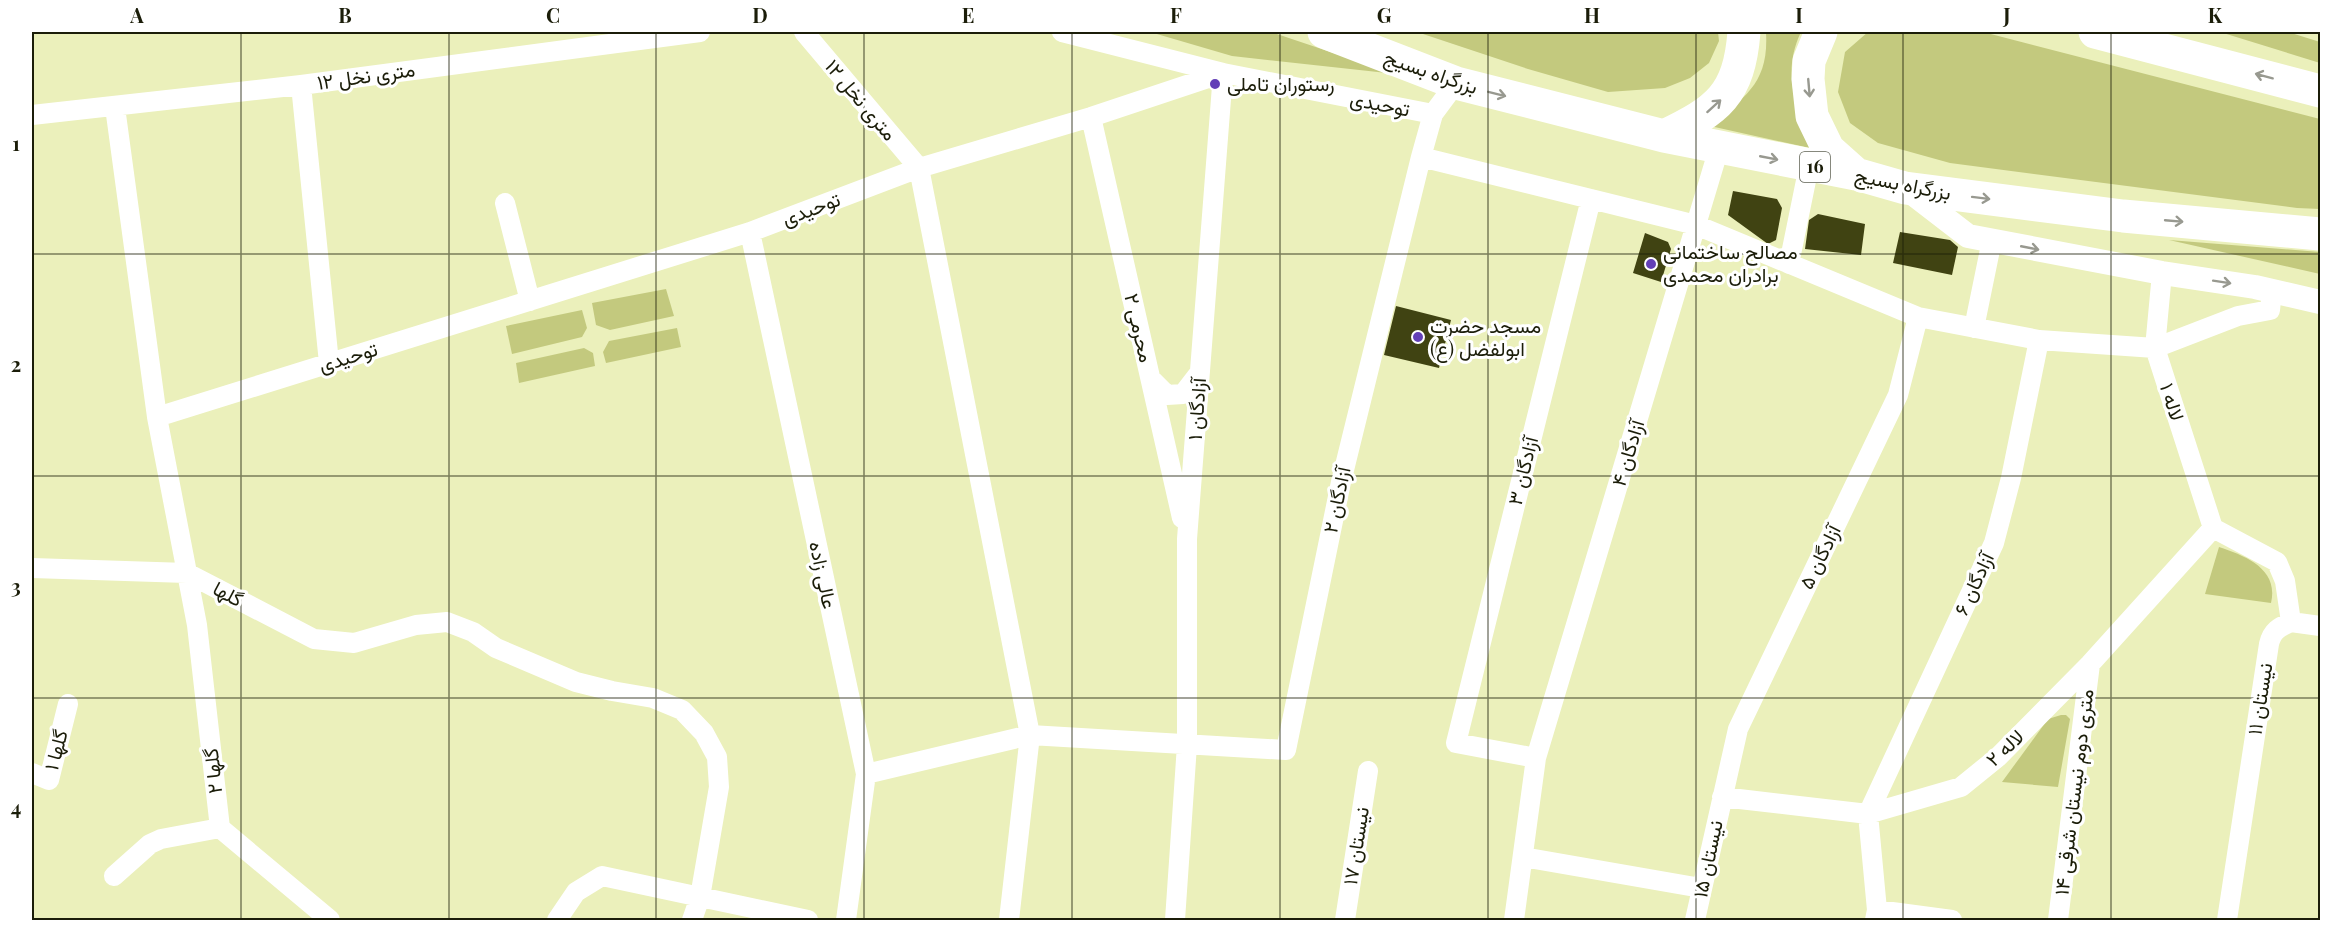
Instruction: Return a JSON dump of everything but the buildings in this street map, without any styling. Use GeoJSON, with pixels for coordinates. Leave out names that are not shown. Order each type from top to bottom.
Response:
{"type":"FeatureCollection","features":[{"type":"Feature","properties":{"kind":"highway","name":"بزرگراه بسیج"},"geometry":{"type":"LineString","coordinates":[[1324,32],[1456,83],[1664,136],[1856,174],[1905,188],[2123,216],[2320,234]]}},
{"type":"Feature","properties":{"kind":"highway"},"geometry":{"type":"LineString","coordinates":[[1664,136],[1701,118],[1720,101],[1730,88],[1738,70],[1744,32]]}},
{"type":"Feature","properties":{"kind":"highway"},"geometry":{"type":"LineString","coordinates":[[1821,32],[1809,61],[1808,79],[1812,116],[1828,149],[1856,174]]}},
{"type":"Feature","properties":{"kind":"highway"},"geometry":{"type":"LineString","coordinates":[[2095,32],[2320,91]]}},
{"type":"Feature","properties":{"kind":"street","name":"۱۲ متری نخل"},"geometry":{"type":"LineString","coordinates":[[32,115],[301,85],[700,32]]}},
{"type":"Feature","properties":{"kind":"street","name":"۱۲ متری نخل"},"geometry":{"type":"LineString","coordinates":[[804,32],[918,168]]}},
{"type":"Feature","properties":{"kind":"street"},"geometry":{"type":"LineString","coordinates":[[1062,32],[1223,73]]}},
{"type":"Feature","properties":{"kind":"street","name":"توحیدی"},"geometry":{"type":"LineString","coordinates":[[157,417],[750,232],[918,168],[1091,117],[1223,73],[1433,114],[1456,83]]}},
{"type":"Feature","properties":{"kind":"street","name":"آزادگان ۱"},"geometry":{"type":"LineString","coordinates":[[1175,921],[1187,745],[1187,539],[1223,73]]}},
{"type":"Feature","properties":{"kind":"street"},"geometry":{"type":"LineString","coordinates":[[301,85],[329,363]]}},
{"type":"Feature","properties":{"kind":"street","name":"گلها ۲"},"geometry":{"type":"LineString","coordinates":[[115,107],[157,417],[197,625],[220,828]]}},
{"type":"Feature","properties":{"kind":"street"},"geometry":{"type":"LineString","coordinates":[[1433,114],[1420,157],[1696,225],[1917,317],[2039,340],[2155,348],[2238,316],[2270,310],[2272,291]]}},
{"type":"Feature","properties":{"kind":"street","name":"محرمی ۲"},"geometry":{"type":"LineString","coordinates":[[1091,117],[1187,539]]}},
{"type":"Feature","properties":{"kind":"street","name":"آزادگان ۴"},"geometry":{"type":"LineString","coordinates":[[1514,921],[1536,758],[1719,148]]}},
{"type":"Feature","properties":{"kind":"street","name":"آزادگان ۲"},"geometry":{"type":"LineString","coordinates":[[1187,745],[1286,750],[1341,482],[1420,157]]}},
{"type":"Feature","properties":{"kind":"street"},"geometry":{"type":"LineString","coordinates":[[1789,264],[1809,166]]}},
{"type":"Feature","properties":{"kind":"street"},"geometry":{"type":"LineString","coordinates":[[918,168],[1030,735],[1009,921]]}},
{"type":"Feature","properties":{"kind":"street"},"geometry":{"type":"LineString","coordinates":[[1905,188],[1968,236],[2162,273],[2272,291],[2320,302]]}},
{"type":"Feature","properties":{"kind":"street","name":"آزادگان ۳"},"geometry":{"type":"LineString","coordinates":[[1536,758],[1455,743],[1591,199]]}},
{"type":"Feature","properties":{"kind":"street"},"geometry":{"type":"LineString","coordinates":[[505,203],[530,301]]}},
{"type":"Feature","properties":{"kind":"street","name":"عالی زاده"},"geometry":{"type":"LineString","coordinates":[[750,232],[866,774],[846,921]]}},
{"type":"Feature","properties":{"kind":"street"},"geometry":{"type":"LineString","coordinates":[[1974,327],[1992,240]]}},
{"type":"Feature","properties":{"kind":"street","name":"لاله ۱"},"geometry":{"type":"LineString","coordinates":[[2162,273],[2155,348],[2213,528]]}},
{"type":"Feature","properties":{"kind":"street","name":"آزادگان ۵"},"geometry":{"type":"LineString","coordinates":[[1722,797],[1738,729],[1898,395],[1917,317]]}},
{"type":"Feature","properties":{"kind":"street","name":"آزادگان ۶"},"geometry":{"type":"LineString","coordinates":[[1868,814],[1994,543],[2011,478],[2039,340]]}},
{"type":"Feature","properties":{"kind":"street"},"geometry":{"type":"LineString","coordinates":[[1151,379],[1167,395],[1184,394],[1200,372]]}},
{"type":"Feature","properties":{"kind":"street"},"geometry":{"type":"LineString","coordinates":[[2213,528],[2277,562],[2284,581],[2291,622],[2320,626]]}},
{"type":"Feature","properties":{"kind":"street","name":"لاله ۲"},"geometry":{"type":"LineString","coordinates":[[1722,797],[1868,814],[1961,788],[1998,757],[2090,664],[2213,528]]}},
{"type":"Feature","properties":{"kind":"street","name":"گلها"},"geometry":{"type":"LineString","coordinates":[[32,568],[187,573],[314,639],[354,643],[417,625],[447,622],[473,632],[496,648],[576,682],[653,698],[682,710],[704,733],[717,757],[719,788],[700,897],[692,921]]}},
{"type":"Feature","properties":{"kind":"street","name":"نیستان ۱۱"},"geometry":{"type":"LineString","coordinates":[[2227,921],[2269,644],[2271,635],[2276,629],[2291,622]]}},
{"type":"Feature","properties":{"kind":"street","name":"۱۴ متری دوم نیستان شرقی"},"geometry":{"type":"LineString","coordinates":[[2058,921],[2090,664]]}},
{"type":"Feature","properties":{"kind":"street","name":"گلها ۱"},"geometry":{"type":"LineString","coordinates":[[32,774],[50,780],[68,704]]}},
{"type":"Feature","properties":{"kind":"street"},"geometry":{"type":"LineString","coordinates":[[866,774],[1030,735],[1187,745]]}},
{"type":"Feature","properties":{"kind":"street"},"geometry":{"type":"LineString","coordinates":[[1891,765],[1891,777],[1899,788],[1920,799]]}},
{"type":"Feature","properties":{"kind":"street","name":"نیستان ۱۷"},"geometry":{"type":"LineString","coordinates":[[1345,921],[1368,771]]}},
{"type":"Feature","properties":{"kind":"street","name":"نیستان ۱۵"},"geometry":{"type":"LineString","coordinates":[[1695,921],[1722,797]]}},
{"type":"Feature","properties":{"kind":"street"},"geometry":{"type":"LineString","coordinates":[[1868,814],[1876,915],[1952,921]]}},
{"type":"Feature","properties":{"kind":"street"},"geometry":{"type":"LineString","coordinates":[[114,876],[150,844],[161,839],[220,828],[330,921]]}},
{"type":"Feature","properties":{"kind":"street"},"geometry":{"type":"LineString","coordinates":[[1523,857],[1701,888]]}},
{"type":"Feature","properties":{"kind":"street"},"geometry":{"type":"LineString","coordinates":[[557,921],[576,892],[602,876],[808,921]]}},
{"type":"Feature","properties":{"kind":"green space"},"geometry":{"type":"Polygon","coordinates":[[[1150,32],[1271,32],[1396,74],[1232,56],[1150,32]]]}},
{"type":"Feature","properties":{"kind":"green space"},"geometry":{"type":"Polygon","coordinates":[[[1417,32],[1718,32],[1719,41],[1709,63],[1690,78],[1665,88],[1608,92],[1528,69],[1417,32]]]}},
{"type":"Feature","properties":{"kind":"green space"},"geometry":{"type":"Polygon","coordinates":[[[1766,32],[1801,32],[1792,62],[1793,90],[1810,148],[1710,126],[1753,87],[1764,64],[1766,32]]]}},
{"type":"Feature","properties":{"kind":"green space"},"geometry":{"type":"Polygon","coordinates":[[[1868,32],[1983,32],[2320,119],[2320,209],[2297,208],[1950,163],[1878,143],[1850,123],[1838,92],[1845,52],[1868,32]]]}},
{"type":"Feature","properties":{"kind":"green space"},"geometry":{"type":"Polygon","coordinates":[[[2220,32],[2288,32],[2320,42],[2320,63],[2220,32]]]}},
{"type":"Feature","properties":{"kind":"green space"},"geometry":{"type":"Polygon","coordinates":[[[2169,240],[2320,252],[2320,274],[2169,240]]]}},
{"type":"Feature","properties":{"kind":"green space"},"geometry":{"type":"Polygon","coordinates":[[[666,289],[674,316],[610,330],[596,325],[592,303],[666,289]]]}},
{"type":"Feature","properties":{"kind":"green space"},"geometry":{"type":"Polygon","coordinates":[[[582,310],[587,328],[582,337],[512,354],[506,326],[582,310]]]}},
{"type":"Feature","properties":{"kind":"green space"},"geometry":{"type":"Polygon","coordinates":[[[677,328],[681,347],[606,363],[603,352],[609,341],[677,328]]]}},
{"type":"Feature","properties":{"kind":"green space"},"geometry":{"type":"Polygon","coordinates":[[[584,348],[593,353],[595,366],[519,383],[516,363],[584,348]]]}},
{"type":"Feature","properties":{"kind":"green space"},"geometry":{"type":"Polygon","coordinates":[[[2219,547],[2249,560],[2265,573],[2272,591],[2271,603],[2205,594],[2219,547]]]}},
{"type":"Feature","properties":{"kind":"green space"},"geometry":{"type":"Polygon","coordinates":[[[2066,715],[2070,719],[2058,787],[2002,782],[2048,719],[2066,715]]]}},
{"type":"Feature","properties":{"kind":"place","name":"رستوران تاملی"},"geometry":{"type":"Point","coordinates":[1215,84]}},
{"type":"Feature","properties":{"kind":"place","name":"مصالح ساختمانی برادران محمدی"},"geometry":{"type":"Point","coordinates":[1651,264]}},
{"type":"Feature","properties":{"kind":"place","name":"مسجد حضرت ابولفضل (ع)"},"geometry":{"type":"Point","coordinates":[1418,337]}}]}
